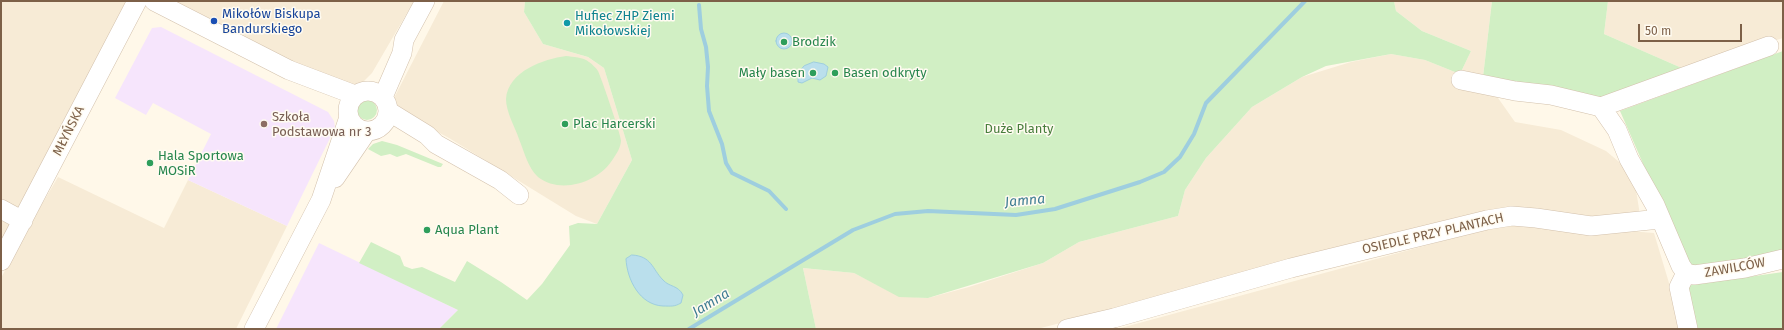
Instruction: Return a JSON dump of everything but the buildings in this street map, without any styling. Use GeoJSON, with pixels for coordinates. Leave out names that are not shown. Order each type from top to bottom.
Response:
{"type":"FeatureCollection","features":[{"type":"Feature","properties":{"kind":"street","name":"MŁYŃSKA"},"geometry":{"type":"LineString","coordinates":[[1,261],[137,1]]}},
{"type":"Feature","properties":{"kind":"street"},"geometry":{"type":"LineString","coordinates":[[154,1],[368,110],[422,143],[436,144],[500,180],[519,196]]}},
{"type":"Feature","properties":{"kind":"street"},"geometry":{"type":"LineString","coordinates":[[254,329],[368,110],[402,53],[404,40],[425,1]]}},
{"type":"Feature","properties":{"kind":"street"},"geometry":{"type":"LineString","coordinates":[[1460,80],[1515,91],[1551,95],[1601,107],[1769,46]]}},
{"type":"Feature","properties":{"kind":"street"},"geometry":{"type":"LineString","coordinates":[[1601,107],[1617,130],[1629,159],[1655,205],[1681,266],[1686,273],[1679,287],[1688,329]]}},
{"type":"Feature","properties":{"kind":"street"},"geometry":{"type":"LineString","coordinates":[[1,209],[23,221]]}},
{"type":"Feature","properties":{"kind":"street","name":"OSIEDLE PRZY PLANTACH"},"geometry":{"type":"LineString","coordinates":[[1067,329],[1114,318],[1306,264],[1486,220],[1512,216],[1590,226],[1660,219]]}},
{"type":"Feature","properties":{"kind":"street","name":"ZAWILCÓW"},"geometry":{"type":"LineString","coordinates":[[1686,273],[1694,275],[1745,268],[1783,259]]}},
{"type":"Feature","properties":{"kind":"shaded area"},"geometry":{"type":"Polygon","coordinates":[[[1,1],[127,1],[1,254],[1,1]]]}},
{"type":"Feature","properties":{"kind":"shaded area"},"geometry":{"type":"Polygon","coordinates":[[[167,1],[414,1],[372,73],[360,85],[341,86],[167,1]]]}},
{"type":"Feature","properties":{"kind":"shaded area"},"geometry":{"type":"Polygon","coordinates":[[[444,1],[525,1],[524,12],[543,44],[588,57],[604,68],[632,160],[597,224],[576,216],[449,138],[400,112],[394,98],[444,1]]]}},
{"type":"Feature","properties":{"kind":"shaded area"},"geometry":{"type":"Polygon","coordinates":[[[1394,1],[1492,1],[1483,77],[1515,122],[1561,130],[1606,151],[1624,166],[1636,190],[1640,215],[1625,220],[1509,207],[1037,329],[816,329],[803,268],[854,273],[899,296],[928,298],[969,287],[1043,263],[1079,242],[1178,216],[1185,190],[1206,158],[1252,107],[1302,77],[1351,62],[1391,54],[1425,60],[1460,74],[1471,51],[1422,31],[1396,11],[1394,1]]]}},
{"type":"Feature","properties":{"kind":"shaded area"},"geometry":{"type":"Polygon","coordinates":[[[1608,1],[1783,1],[1783,38],[1684,69],[1604,34],[1608,1]]]}},
{"type":"Feature","properties":{"kind":"shaded area","name":"Szkoła Podstawowa nr 3"},"geometry":{"type":"Polygon","coordinates":[[[161,27],[328,112],[334,121],[335,128],[287,226],[188,180],[211,134],[153,103],[146,115],[115,98],[152,28],[161,27]]]}},
{"type":"Feature","properties":{"kind":"shaded area"},"geometry":{"type":"Polygon","coordinates":[[[58,177],[164,228],[188,180],[287,226],[236,329],[1,329],[1,278],[16,248],[58,177]]]}},
{"type":"Feature","properties":{"kind":"shaded area"},"geometry":{"type":"Polygon","coordinates":[[[1513,222],[1654,233],[1672,293],[1679,329],[1117,329],[1513,222]]]}},
{"type":"Feature","properties":{"kind":"shaded area"},"geometry":{"type":"Polygon","coordinates":[[[319,243],[458,310],[439,329],[276,329],[319,243]]]}},
{"type":"Feature","properties":{"kind":"green space","name":"Duże Planty"},"geometry":{"type":"Polygon","coordinates":[[[525,1],[1394,1],[1396,11],[1422,31],[1471,51],[1460,74],[1425,60],[1391,54],[1326,66],[1302,77],[1252,107],[1206,158],[1185,190],[1178,216],[1079,242],[1043,263],[928,298],[899,297],[854,273],[803,268],[816,329],[439,329],[458,310],[359,263],[371,242],[400,256],[404,266],[412,269],[422,267],[455,282],[467,261],[527,300],[542,284],[570,245],[569,226],[578,223],[597,224],[632,160],[604,68],[588,57],[543,44],[524,12],[525,1]]]}},
{"type":"Feature","properties":{"kind":"green space"},"geometry":{"type":"Polygon","coordinates":[[[1492,1],[1608,1],[1604,34],[1684,69],[1599,102],[1483,77],[1492,1]]]}},
{"type":"Feature","properties":{"kind":"green space"},"geometry":{"type":"Polygon","coordinates":[[[1783,51],[1783,254],[1702,271],[1687,264],[1620,111],[1783,51]]]}},
{"type":"Feature","properties":{"kind":"green space","name":"Plac Harcerski"},"geometry":{"type":"Polygon","coordinates":[[[566,56],[587,60],[598,71],[611,106],[621,143],[620,148],[607,167],[599,174],[589,180],[579,183],[557,185],[538,177],[532,169],[509,114],[506,99],[508,89],[513,81],[528,68],[548,60],[566,56]]]}},
{"type":"Feature","properties":{"kind":"green space"},"geometry":{"type":"Polygon","coordinates":[[[367,100],[374,103],[377,110],[374,117],[367,120],[360,117],[357,110],[360,103],[367,100]]]}},
{"type":"Feature","properties":{"kind":"green space"},"geometry":{"type":"Polygon","coordinates":[[[382,141],[397,145],[443,164],[441,167],[438,167],[406,154],[397,157],[390,154],[381,156],[368,149],[373,144],[382,141]]]}},
{"type":"Feature","properties":{"kind":"green space"},"geometry":{"type":"Polygon","coordinates":[[[1783,272],[1783,329],[1694,329],[1685,286],[1783,272]]]}},
{"type":"Feature","properties":{"kind":"water","name":"Brodzik"},"geometry":{"type":"Polygon","coordinates":[[[781,33],[787,33],[792,38],[790,47],[787,49],[781,49],[776,44],[776,38],[781,33]]]}},
{"type":"Feature","properties":{"kind":"water","name":"Mały basen"},"geometry":{"type":"Polygon","coordinates":[[[814,62],[824,64],[828,67],[826,76],[820,80],[812,78],[802,83],[798,82],[798,73],[804,66],[814,62]]]}},
{"type":"Feature","properties":{"kind":"water"},"geometry":{"type":"Polygon","coordinates":[[[632,255],[648,260],[665,282],[679,289],[683,295],[681,303],[674,306],[655,305],[641,296],[632,283],[627,267],[626,259],[632,255]]]}},
{"type":"Feature","properties":{"kind":"waterway","name":"Jamna"},"geometry":{"type":"LineString","coordinates":[[689,329],[853,230],[895,214],[928,211],[1016,215],[1055,209],[1140,182],[1164,172],[1180,157],[1194,134],[1206,103],[1305,1]]}},
{"type":"Feature","properties":{"kind":"waterway"},"geometry":{"type":"LineString","coordinates":[[699,5],[701,29],[706,47],[708,67],[707,86],[709,111],[722,144],[726,163],[732,173],[769,191],[786,209]]}},
{"type":"Feature","properties":{"kind":"place","name":"Mikołów Biskupa Bandurskiego"},"geometry":{"type":"Point","coordinates":[214,21]}},
{"type":"Feature","properties":{"kind":"place","name":"Hufiec ZHP Ziemi Mikołowskiej"},"geometry":{"type":"Point","coordinates":[567,23]}},
{"type":"Feature","properties":{"kind":"place","name":"Brodzik"},"geometry":{"type":"Point","coordinates":[784,42]}},
{"type":"Feature","properties":{"kind":"place","name":"Mały basen"},"geometry":{"type":"Point","coordinates":[813,73]}},
{"type":"Feature","properties":{"kind":"place","name":"Basen odkryty"},"geometry":{"type":"Point","coordinates":[835,73]}},
{"type":"Feature","properties":{"kind":"place","name":"Szkoła Podstawowa nr 3"},"geometry":{"type":"Point","coordinates":[264,124]}},
{"type":"Feature","properties":{"kind":"place","name":"Plac Harcerski"},"geometry":{"type":"Point","coordinates":[565,124]}},
{"type":"Feature","properties":{"kind":"place","name":"Hala Sportowa MOSiR"},"geometry":{"type":"Point","coordinates":[150,163]}},
{"type":"Feature","properties":{"kind":"place","name":"Aqua Plant"},"geometry":{"type":"Point","coordinates":[427,230]}}]}
